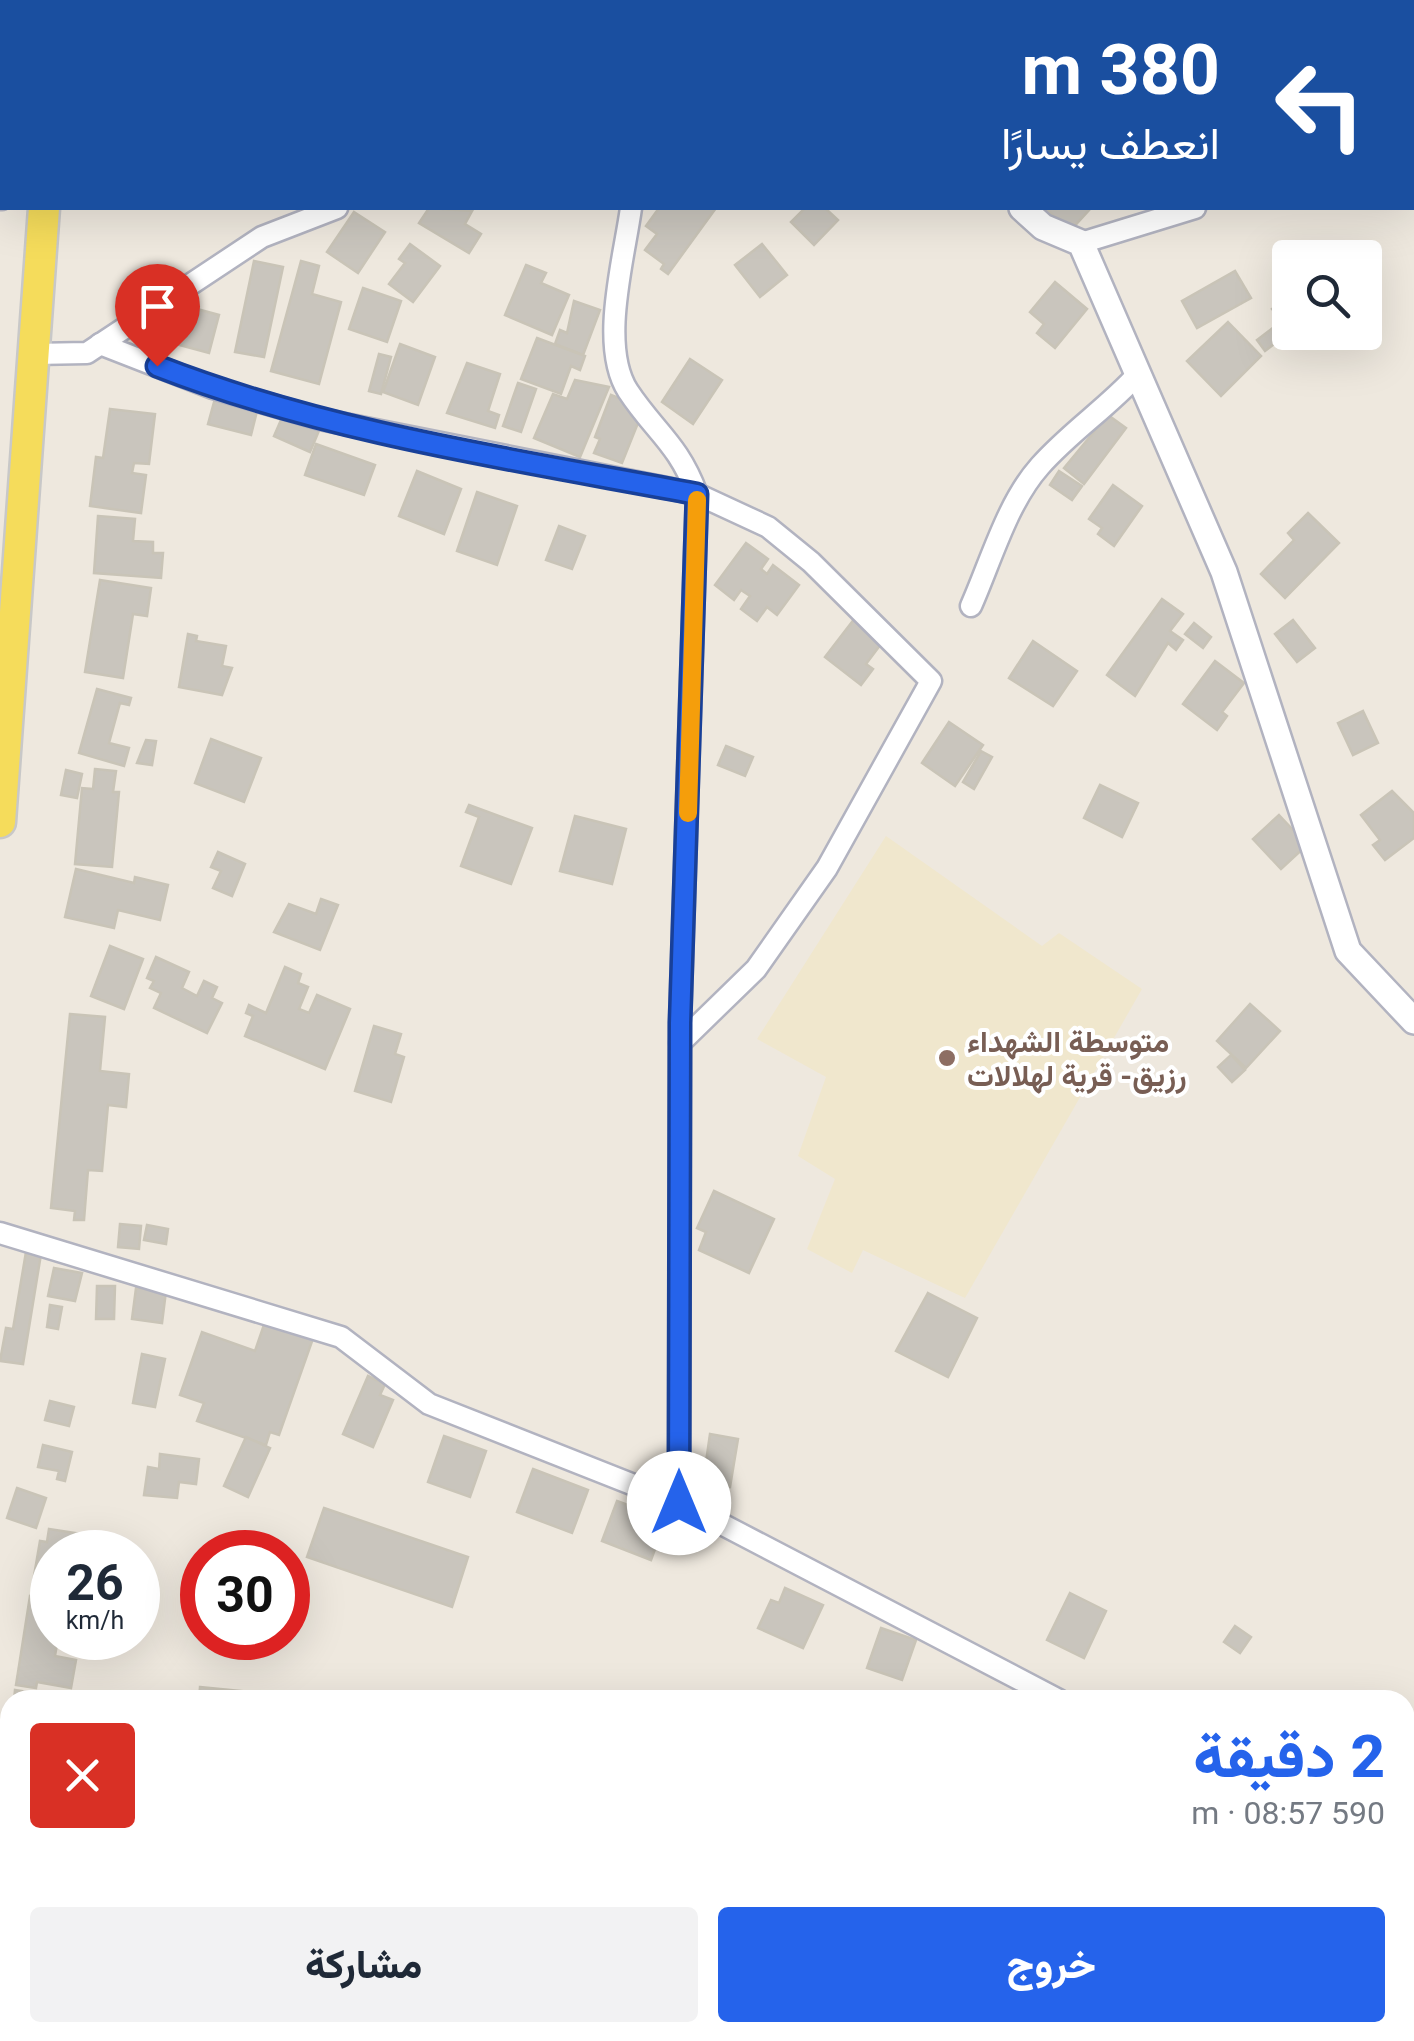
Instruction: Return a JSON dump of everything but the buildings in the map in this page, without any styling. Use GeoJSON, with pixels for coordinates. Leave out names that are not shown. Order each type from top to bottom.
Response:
{"type":"FeatureCollection","features":[{"type":"Feature","properties":{"kind":"main road"},"geometry":{"type":"LineString","coordinates":[[0,822],[44,210]]}},
{"type":"Feature","properties":{"kind":"street"},"geometry":{"type":"LineString","coordinates":[[34,354],[87,353],[262,237],[332,210]]}},
{"type":"Feature","properties":{"kind":"street"},"geometry":{"type":"LineString","coordinates":[[630,210],[613,345],[626,389],[684,458],[697,494],[680,1043],[679,1503]]}},
{"type":"Feature","properties":{"kind":"street"},"geometry":{"type":"LineString","coordinates":[[1024,210],[1043,227],[1080,242],[1188,210]]}},
{"type":"Feature","properties":{"kind":"street"},"geometry":{"type":"LineString","coordinates":[[1080,242],[1224,572],[1348,951],[1414,1021]]}},
{"type":"Feature","properties":{"kind":"street"},"geometry":{"type":"LineString","coordinates":[[100,344],[214,388],[320,419],[697,494],[768,527],[811,562],[931,681],[828,868],[756,969],[680,1043]]}},
{"type":"Feature","properties":{"kind":"street"},"geometry":{"type":"LineString","coordinates":[[971,606],[1015,505],[1036,470],[1080,424],[1137,375]]}},
{"type":"Feature","properties":{"kind":"street"},"geometry":{"type":"LineString","coordinates":[[0,1233],[341,1338],[429,1404],[679,1503],[1040,1690]]}},
{"type":"Feature","properties":{"kind":"shaded area","name":"متوسطة الشهداء رزيق- قرية لهلالات"},"geometry":{"type":"Polygon","coordinates":[[[886,836],[1042,946],[1059,933],[1142,989],[965,1298],[863,1250],[852,1273],[807,1249],[835,1179],[798,1156],[826,1077],[757,1039],[886,836]]]}},
{"type":"Feature","properties":{"kind":"slow traffic"},"geometry":{"type":"LineString","coordinates":[[688,813],[697,500]]}},
{"type":"Feature","properties":{"kind":"place","name":"متوسطة الشهداء رزيق- قرية لهلالات"},"geometry":{"type":"Point","coordinates":[947,1058]}},
{"type":"Feature","properties":{"kind":"route"},"geometry":{"type":"LineString","coordinates":[[157,366],[214,388],[320,419],[697,494],[694,681],[680,1023],[679,1503]]}}]}
